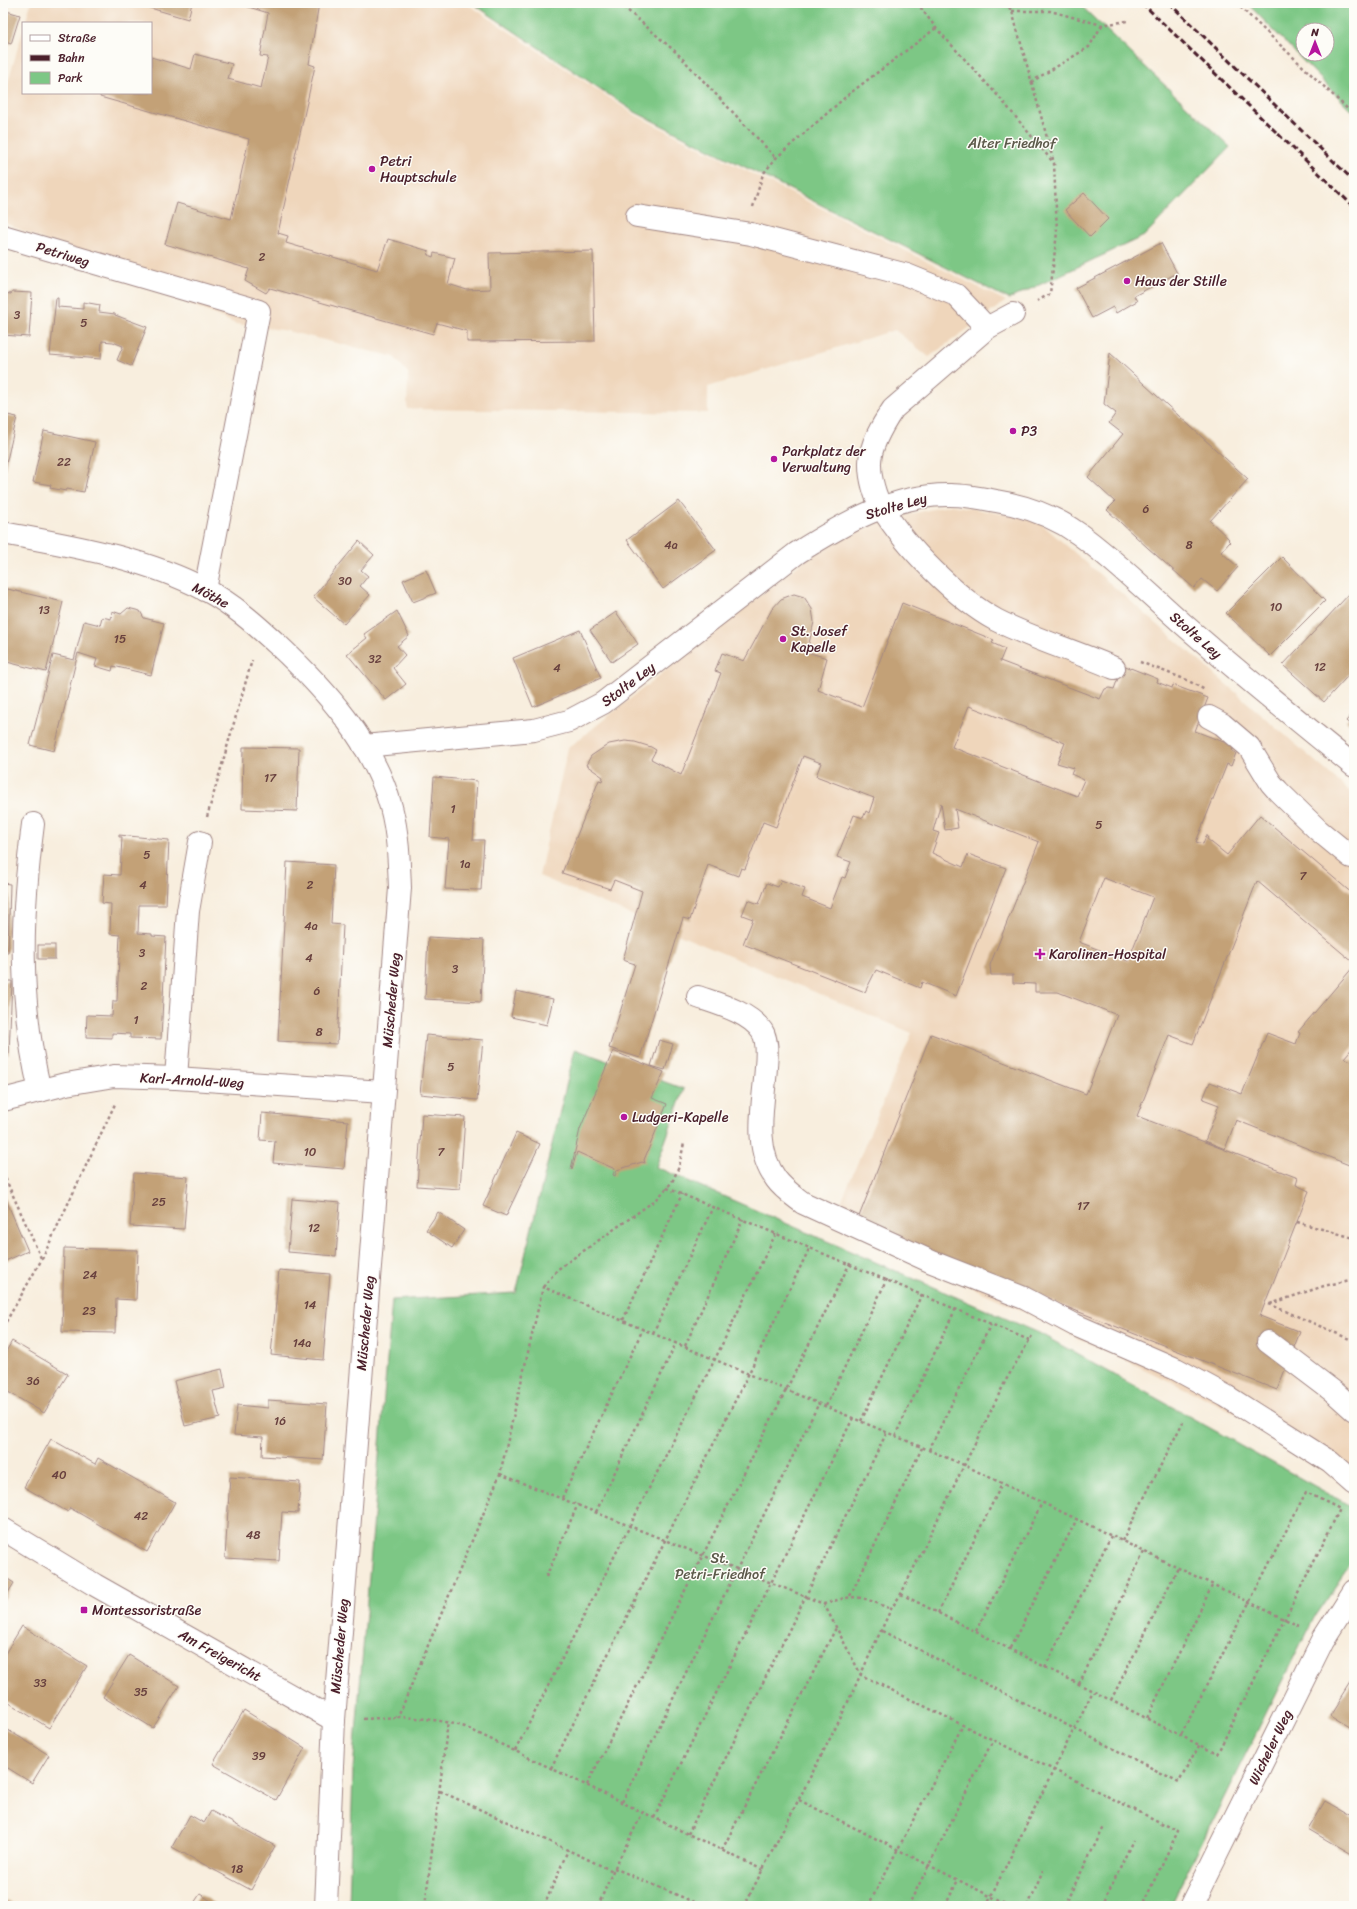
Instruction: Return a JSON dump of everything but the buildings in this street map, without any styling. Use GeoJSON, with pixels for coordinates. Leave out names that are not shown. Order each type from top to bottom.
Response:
{"type":"FeatureCollection","features":[{"type":"Feature","properties":{"kind":"street"},"geometry":{"type":"LineString","coordinates":[[637,216],[751,234],[907,275],[956,294],[986,328]]}},
{"type":"Feature","properties":{"kind":"street","name":"Petriweg"},"geometry":{"type":"LineString","coordinates":[[3,236],[259,311],[205,590]]}},
{"type":"Feature","properties":{"kind":"street"},"geometry":{"type":"LineString","coordinates":[[1013,314],[986,328],[902,400],[888,417],[876,442],[870,463],[873,483],[881,507],[914,550],[938,575],[976,607],[994,619],[1015,629],[1114,668]]}},
{"type":"Feature","properties":{"kind":"street","name":"Stolte Ley"},"geometry":{"type":"LineString","coordinates":[[364,746],[534,730],[569,721],[603,703],[797,553],[859,516],[881,507],[932,496],[967,496],[1025,507],[1046,514],[1063,523],[1091,543],[1234,668],[1354,766]]}},
{"type":"Feature","properties":{"kind":"street","name":"Möthe"},"geometry":{"type":"LineString","coordinates":[[3,533],[92,550],[126,560],[205,590],[244,614],[319,686],[346,719],[364,746]]}},
{"type":"Feature","properties":{"kind":"street"},"geometry":{"type":"LineString","coordinates":[[1209,717],[1222,724],[1249,747],[1271,783],[1278,791],[1318,830],[1353,856]]}},
{"type":"Feature","properties":{"kind":"street","name":"Müscheder Weg"},"geometry":{"type":"LineString","coordinates":[[326,1906],[334,1720],[398,916],[399,869],[396,831],[391,807],[364,746]]}},
{"type":"Feature","properties":{"kind":"street"},"geometry":{"type":"LineString","coordinates":[[33,824],[26,883],[22,962],[32,1053],[40,1091]]}},
{"type":"Feature","properties":{"kind":"street"},"geometry":{"type":"LineString","coordinates":[[176,1078],[188,911],[200,842]]}},
{"type":"Feature","properties":{"kind":"street"},"geometry":{"type":"LineString","coordinates":[[698,997],[736,1010],[762,1031],[766,1043],[767,1061],[761,1133],[763,1150],[776,1179],[788,1192],[803,1203],[932,1262],[1024,1298],[1114,1343],[1176,1369],[1226,1396],[1330,1462],[1354,1483]]}},
{"type":"Feature","properties":{"kind":"street","name":"Karl-Arnold-Weg"},"geometry":{"type":"LineString","coordinates":[[3,1100],[95,1078],[128,1076],[383,1092]]}},
{"type":"Feature","properties":{"kind":"street"},"geometry":{"type":"LineString","coordinates":[[1268,1342],[1334,1392],[1354,1410]]}},
{"type":"Feature","properties":{"kind":"street","name":"Am Freigericht"},"geometry":{"type":"LineString","coordinates":[[3,1529],[95,1585],[334,1720]]}},
{"type":"Feature","properties":{"kind":"street","name":"Wicheler Weg"},"geometry":{"type":"LineString","coordinates":[[1191,1906],[1323,1640],[1354,1591]]}},
{"type":"Feature","properties":{"kind":"path"},"geometry":{"type":"LineString","coordinates":[[619,3],[677,53],[776,158]]}},
{"type":"Feature","properties":{"kind":"path"},"geometry":{"type":"LineString","coordinates":[[916,3],[936,28],[1000,98],[1054,163]]}},
{"type":"Feature","properties":{"kind":"path"},"geometry":{"type":"LineString","coordinates":[[1005,3],[1012,11],[1054,163],[1057,232],[1050,294],[1013,314]]}},
{"type":"Feature","properties":{"kind":"path"},"geometry":{"type":"LineString","coordinates":[[1236,3],[1354,115]]}},
{"type":"Feature","properties":{"kind":"path"},"geometry":{"type":"LineString","coordinates":[[1012,11],[1050,11],[1102,25],[1127,21]]}},
{"type":"Feature","properties":{"kind":"path"},"geometry":{"type":"LineString","coordinates":[[1031,82],[1089,47],[1102,25]]}},
{"type":"Feature","properties":{"kind":"path"},"geometry":{"type":"LineString","coordinates":[[751,234],[754,202],[763,174],[776,158],[848,94],[936,28]]}},
{"type":"Feature","properties":{"kind":"path"},"geometry":{"type":"LineString","coordinates":[[200,842],[260,629]]}},
{"type":"Feature","properties":{"kind":"path"},"geometry":{"type":"LineString","coordinates":[[1135,660],[1187,680],[1212,693]]}},
{"type":"Feature","properties":{"kind":"path"},"geometry":{"type":"LineString","coordinates":[[3,1327],[42,1259],[128,1076]]}},
{"type":"Feature","properties":{"kind":"path"},"geometry":{"type":"LineString","coordinates":[[398,1717],[500,1474],[543,1287],[558,1269],[657,1199],[667,1188],[679,1167],[684,1143]]}},
{"type":"Feature","properties":{"kind":"path"},"geometry":{"type":"LineString","coordinates":[[3,1173],[42,1259]]}},
{"type":"Feature","properties":{"kind":"path"},"geometry":{"type":"LineString","coordinates":[[667,1188],[887,1279],[1029,1340]]}},
{"type":"Feature","properties":{"kind":"path"},"geometry":{"type":"LineString","coordinates":[[623,1320],[682,1194]]}},
{"type":"Feature","properties":{"kind":"path"},"geometry":{"type":"LineString","coordinates":[[653,1333],[713,1207]]}},
{"type":"Feature","properties":{"kind":"path"},"geometry":{"type":"LineString","coordinates":[[685,1346],[743,1219]]}},
{"type":"Feature","properties":{"kind":"path"},"geometry":{"type":"LineString","coordinates":[[1297,1222],[1353,1238]]}},
{"type":"Feature","properties":{"kind":"path"},"geometry":{"type":"LineString","coordinates":[[515,1751],[715,1359],[776,1233]]}},
{"type":"Feature","properties":{"kind":"path"},"geometry":{"type":"LineString","coordinates":[[551,1768],[749,1373],[810,1247]]}},
{"type":"Feature","properties":{"kind":"path"},"geometry":{"type":"LineString","coordinates":[[587,1785],[850,1264]]}},
{"type":"Feature","properties":{"kind":"path"},"geometry":{"type":"LineString","coordinates":[[826,1406],[887,1279]]}},
{"type":"Feature","properties":{"kind":"path"},"geometry":{"type":"LineString","coordinates":[[1354,1279],[1324,1286],[1269,1304],[1354,1341]]}},
{"type":"Feature","properties":{"kind":"path"},"geometry":{"type":"LineString","coordinates":[[543,1287],[964,1465],[1248,1602],[1284,1617],[1323,1640]]}},
{"type":"Feature","properties":{"kind":"path"},"geometry":{"type":"LineString","coordinates":[[860,1421],[922,1294]]}},
{"type":"Feature","properties":{"kind":"path"},"geometry":{"type":"LineString","coordinates":[[895,1436],[956,1308]]}},
{"type":"Feature","properties":{"kind":"path"},"geometry":{"type":"LineString","coordinates":[[744,1906],[799,1800],[882,1632],[891,1609],[901,1594],[1006,1380],[1047,1309]]}},
{"type":"Feature","properties":{"kind":"path"},"geometry":{"type":"LineString","coordinates":[[929,1450],[991,1324]]}},
{"type":"Feature","properties":{"kind":"path"},"geometry":{"type":"LineString","coordinates":[[562,1498],[643,1329]]}},
{"type":"Feature","properties":{"kind":"path"},"geometry":{"type":"LineString","coordinates":[[596,1512],[676,1343]]}},
{"type":"Feature","properties":{"kind":"path"},"geometry":{"type":"LineString","coordinates":[[622,1802],[819,1403]]}},
{"type":"Feature","properties":{"kind":"path"},"geometry":{"type":"LineString","coordinates":[[654,1818],[853,1418]]}},
{"type":"Feature","properties":{"kind":"path"},"geometry":{"type":"LineString","coordinates":[[1122,1541],[1183,1422]]}},
{"type":"Feature","properties":{"kind":"path"},"geometry":{"type":"LineString","coordinates":[[688,1834],[887,1432]]}},
{"type":"Feature","properties":{"kind":"path"},"geometry":{"type":"LineString","coordinates":[[850,1596],[922,1448]]}},
{"type":"Feature","properties":{"kind":"path"},"geometry":{"type":"LineString","coordinates":[[500,1474],[578,1504],[824,1604],[850,1596],[859,1596],[891,1609]]}},
{"type":"Feature","properties":{"kind":"path"},"geometry":{"type":"LineString","coordinates":[[938,1613],[1002,1484]]}},
{"type":"Feature","properties":{"kind":"path"},"geometry":{"type":"LineString","coordinates":[[901,1594],[1093,1690],[1110,1700],[1181,1735],[1200,1744],[1217,1754],[1284,1617],[1340,1509],[1306,1492],[1248,1602],[1181,1735]]}},
{"type":"Feature","properties":{"kind":"path"},"geometry":{"type":"LineString","coordinates":[[976,1632],[1042,1503]]}},
{"type":"Feature","properties":{"kind":"path"},"geometry":{"type":"LineString","coordinates":[[546,1577],[578,1504]]}},
{"type":"Feature","properties":{"kind":"path"},"geometry":{"type":"LineString","coordinates":[[1010,1648],[1077,1519]]}},
{"type":"Feature","properties":{"kind":"path"},"geometry":{"type":"LineString","coordinates":[[1045,1667],[1111,1536]]}},
{"type":"Feature","properties":{"kind":"path"},"geometry":{"type":"LineString","coordinates":[[1079,1684],[1144,1552]]}},
{"type":"Feature","properties":{"kind":"path"},"geometry":{"type":"LineString","coordinates":[[1110,1700],[1178,1568]]}},
{"type":"Feature","properties":{"kind":"path"},"geometry":{"type":"LineString","coordinates":[[1147,1718],[1213,1584]]}},
{"type":"Feature","properties":{"kind":"path"},"geometry":{"type":"LineString","coordinates":[[824,1604],[861,1675],[1178,1831],[1142,1906]]}},
{"type":"Feature","properties":{"kind":"path"},"geometry":{"type":"LineString","coordinates":[[722,1850],[836,1627]]}},
{"type":"Feature","properties":{"kind":"path"},"geometry":{"type":"LineString","coordinates":[[882,1632],[1179,1782],[1200,1744]]}},
{"type":"Feature","properties":{"kind":"path"},"geometry":{"type":"LineString","coordinates":[[986,1906],[1055,1770],[1093,1690]]}},
{"type":"Feature","properties":{"kind":"path"},"geometry":{"type":"LineString","coordinates":[[334,1720],[398,1717],[448,1721],[465,1727],[763,1870]]}},
{"type":"Feature","properties":{"kind":"path"},"geometry":{"type":"LineString","coordinates":[[425,1906],[448,1721]]}},
{"type":"Feature","properties":{"kind":"path"},"geometry":{"type":"LineString","coordinates":[[868,1906],[963,1724]]}},
{"type":"Feature","properties":{"kind":"path"},"geometry":{"type":"LineString","coordinates":[[908,1906],[994,1740]]}},
{"type":"Feature","properties":{"kind":"path"},"geometry":{"type":"LineString","coordinates":[[440,1791],[568,1850],[703,1906]]}},
{"type":"Feature","properties":{"kind":"path"},"geometry":{"type":"LineString","coordinates":[[799,1800],[1010,1906]]}},
{"type":"Feature","properties":{"kind":"path"},"geometry":{"type":"LineString","coordinates":[[598,1906],[614,1869],[643,1812]]}},
{"type":"Feature","properties":{"kind":"path"},"geometry":{"type":"LineString","coordinates":[[1064,1906],[1104,1827]]}},
{"type":"Feature","properties":{"kind":"path"},"geometry":{"type":"LineString","coordinates":[[1102,1906],[1134,1840]]}},
{"type":"Feature","properties":{"kind":"path"},"geometry":{"type":"LineString","coordinates":[[544,1906],[568,1850]]}},
{"type":"Feature","properties":{"kind":"path"},"geometry":{"type":"LineString","coordinates":[[1028,1906],[1043,1871]]}},
{"type":"Feature","properties":{"kind":"path"},"geometry":{"type":"LineString","coordinates":[[945,1906],[958,1880]]}},
{"type":"Feature","properties":{"kind":"shaded area","name":"Petri Hauptschule"},"geometry":{"type":"Polygon","coordinates":[[[31,3],[466,3],[635,115],[1006,301],[929,357],[895,330],[708,387],[708,413],[407,409],[408,373],[394,357],[283,330],[236,324],[3,222],[3,99],[22,33],[22,94],[152,94],[152,22],[25,22],[31,3]]]}},
{"type":"Feature","properties":{"kind":"shaded area","name":"Karolinen-Hospital"},"geometry":{"type":"Polygon","coordinates":[[[952,505],[1037,520],[1354,795],[1354,1469],[833,1221],[912,1033],[539,876],[568,748],[819,549],[882,520],[952,505]]]}},
{"type":"Feature","properties":{"kind":"green space","name":"Alter Friedhof"},"geometry":{"type":"Polygon","coordinates":[[[472,3],[1078,3],[1230,147],[1144,236],[1009,299],[633,111],[472,3]]]}},
{"type":"Feature","properties":{"kind":"green space"},"geometry":{"type":"Polygon","coordinates":[[[1247,3],[1354,3],[1354,113],[1304,62],[1335,62],[1335,22],[1295,22],[1295,52],[1247,3]]]}},
{"type":"Feature","properties":{"kind":"green space","name":"St. Petri-Friedhof"},"geometry":{"type":"Polygon","coordinates":[[[575,1049],[684,1089],[656,1167],[1039,1333],[1354,1508],[1354,1559],[1314,1617],[1170,1906],[349,1906],[353,1769],[392,1300],[516,1293],[575,1049]]]}},
{"type":"Feature","properties":{"kind":"railway"},"geometry":{"type":"LineString","coordinates":[[1142,3],[1354,207]]}},
{"type":"Feature","properties":{"kind":"railway"},"geometry":{"type":"LineString","coordinates":[[1169,3],[1354,181]]}},
{"type":"Feature","properties":{"kind":"place","name":"Petri Hauptschule"},"geometry":{"type":"Point","coordinates":[372,169]}},
{"type":"Feature","properties":{"kind":"place","name":"Haus der Stille"},"geometry":{"type":"Point","coordinates":[1127,281]}},
{"type":"Feature","properties":{"kind":"place","name":"P3"},"geometry":{"type":"Point","coordinates":[1013,431]}},
{"type":"Feature","properties":{"kind":"place","name":"Parkplatz der Verwaltung"},"geometry":{"type":"Point","coordinates":[774,459]}},
{"type":"Feature","properties":{"kind":"place","name":"St. Josef Kapelle"},"geometry":{"type":"Point","coordinates":[783,639]}},
{"type":"Feature","properties":{"kind":"place","name":"Karolinen-Hospital"},"geometry":{"type":"Point","coordinates":[1040,954]}},
{"type":"Feature","properties":{"kind":"place","name":"Ludgeri-Kapelle"},"geometry":{"type":"Point","coordinates":[624,1117]}},
{"type":"Feature","properties":{"kind":"place","name":"Montessoristraße"},"geometry":{"type":"Point","coordinates":[84,1610]}}]}
